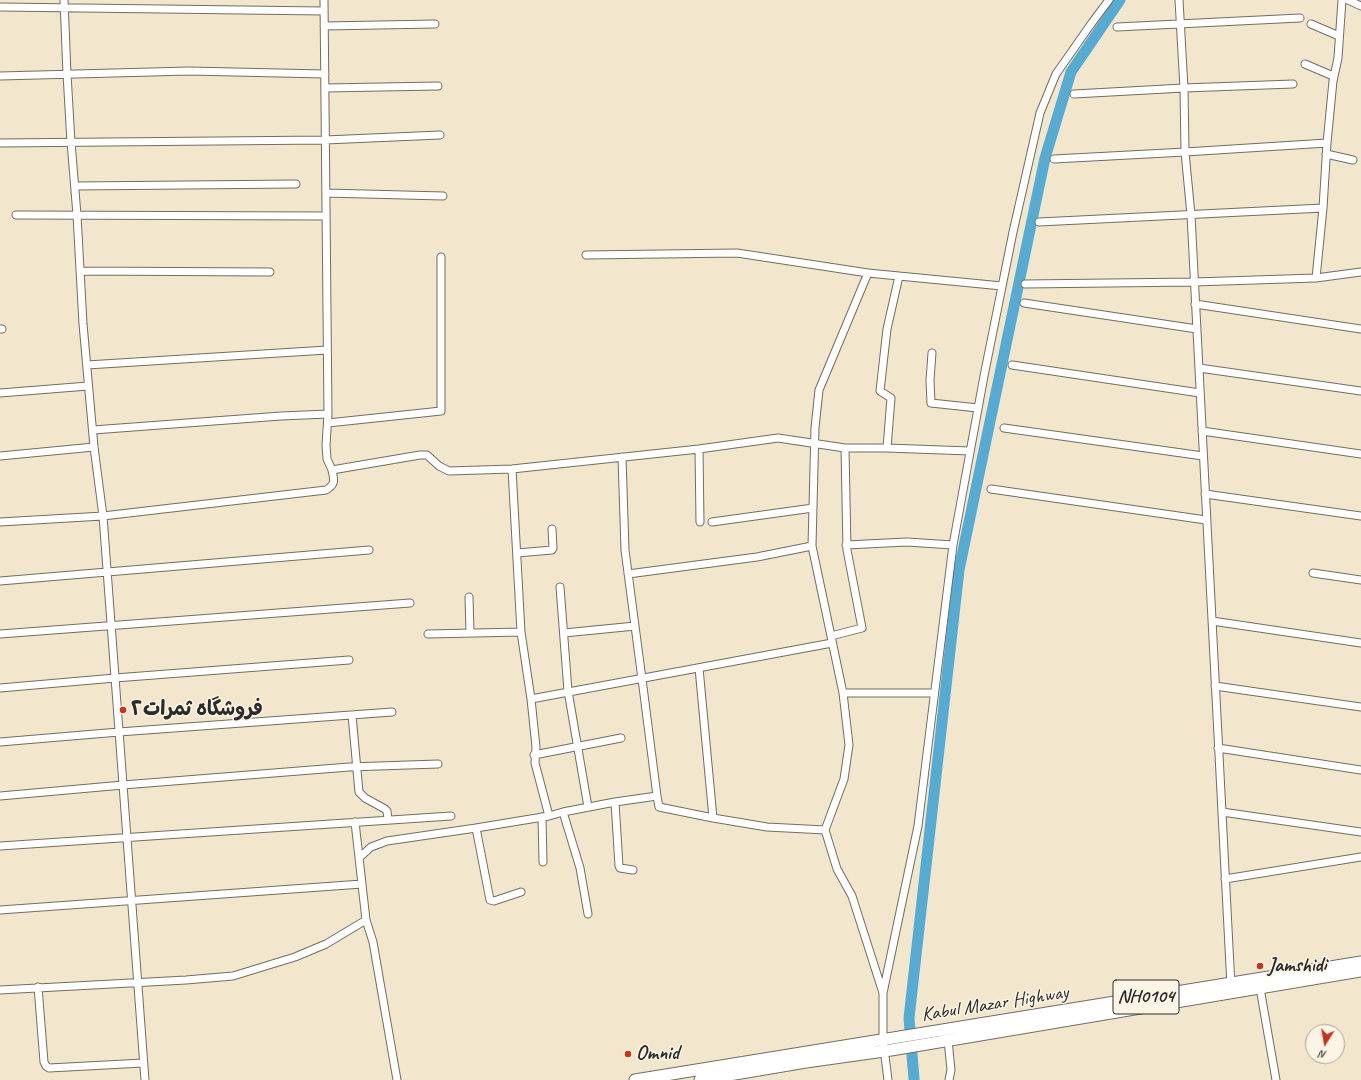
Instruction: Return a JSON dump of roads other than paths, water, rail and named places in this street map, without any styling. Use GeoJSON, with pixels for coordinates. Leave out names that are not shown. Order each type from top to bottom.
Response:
{"type":"FeatureCollection","features":[{"type":"Feature","properties":{"kind":"highway","name":"Kabul Mazar Highway"},"geometry":{"type":"LineString","coordinates":[[700,1080],[806,1062],[888,1051],[932,1037],[948,1040],[1231,988],[1361,962]]}},
{"type":"Feature","properties":{"kind":"highway","name":"Kabul Mazar Highway"},"geometry":{"type":"LineString","coordinates":[[635,1080],[886,1039],[932,1037],[1231,988],[1260,988],[1361,971]]}},
{"type":"Feature","properties":{"kind":"street"},"geometry":{"type":"LineString","coordinates":[[64,0],[67,74],[83,324],[94,447],[103,516],[145,1080]]}},
{"type":"Feature","properties":{"kind":"street"},"geometry":{"type":"LineString","coordinates":[[0,522],[103,516],[326,490],[332,486],[334,481],[332,470],[327,459],[326,445],[328,414],[324,0]]}},
{"type":"Feature","properties":{"kind":"street"},"geometry":{"type":"LineString","coordinates":[[883,993],[918,826],[953,545],[1002,286],[1040,113],[1056,74],[1109,0]]}},
{"type":"Feature","properties":{"kind":"street"},"geometry":{"type":"LineString","coordinates":[[1179,0],[1184,88],[1185,152],[1191,215],[1196,304],[1231,988]]}},
{"type":"Feature","properties":{"kind":"street"},"geometry":{"type":"LineString","coordinates":[[1316,278],[1323,208],[1327,143],[1334,76],[1338,58],[1342,0]]}},
{"type":"Feature","properties":{"kind":"street"},"geometry":{"type":"LineString","coordinates":[[1348,0],[1361,6]]}},
{"type":"Feature","properties":{"kind":"street"},"geometry":{"type":"LineString","coordinates":[[0,7],[324,11]]}},
{"type":"Feature","properties":{"kind":"street"},"geometry":{"type":"LineString","coordinates":[[1117,27],[1300,18]]}},
{"type":"Feature","properties":{"kind":"street"},"geometry":{"type":"LineString","coordinates":[[324,26],[435,24]]}},
{"type":"Feature","properties":{"kind":"street"},"geometry":{"type":"LineString","coordinates":[[1311,24],[1339,36]]}},
{"type":"Feature","properties":{"kind":"street"},"geometry":{"type":"LineString","coordinates":[[1305,64],[1334,76]]}},
{"type":"Feature","properties":{"kind":"street"},"geometry":{"type":"LineString","coordinates":[[0,76],[189,71],[325,74]]}},
{"type":"Feature","properties":{"kind":"street"},"geometry":{"type":"LineString","coordinates":[[1074,94],[1293,84]]}},
{"type":"Feature","properties":{"kind":"street"},"geometry":{"type":"LineString","coordinates":[[325,88],[438,86]]}},
{"type":"Feature","properties":{"kind":"street"},"geometry":{"type":"LineString","coordinates":[[0,143],[326,140],[440,135]]}},
{"type":"Feature","properties":{"kind":"street"},"geometry":{"type":"LineString","coordinates":[[1054,159],[1327,143]]}},
{"type":"Feature","properties":{"kind":"street"},"geometry":{"type":"LineString","coordinates":[[1326,154],[1353,160]]}},
{"type":"Feature","properties":{"kind":"street"},"geometry":{"type":"LineString","coordinates":[[74,186],[296,184]]}},
{"type":"Feature","properties":{"kind":"street"},"geometry":{"type":"LineString","coordinates":[[326,193],[443,196]]}},
{"type":"Feature","properties":{"kind":"street"},"geometry":{"type":"LineString","coordinates":[[1039,222],[1323,208]]}},
{"type":"Feature","properties":{"kind":"street"},"geometry":{"type":"LineString","coordinates":[[16,215],[326,216]]}},
{"type":"Feature","properties":{"kind":"street"},"geometry":{"type":"LineString","coordinates":[[586,255],[737,253],[868,273],[1002,286]]}},
{"type":"Feature","properties":{"kind":"street"},"geometry":{"type":"LineString","coordinates":[[328,423],[441,411],[441,257]]}},
{"type":"Feature","properties":{"kind":"street"},"geometry":{"type":"LineString","coordinates":[[80,271],[270,272]]}},
{"type":"Feature","properties":{"kind":"street"},"geometry":{"type":"LineString","coordinates":[[1025,284],[1194,282],[1316,278],[1361,272]]}},
{"type":"Feature","properties":{"kind":"street"},"geometry":{"type":"LineString","coordinates":[[868,273],[819,390],[815,428],[812,546],[843,694],[849,745],[844,780],[826,830],[837,869],[852,896],[883,993],[888,1051],[888,1080]]}},
{"type":"Feature","properties":{"kind":"street"},"geometry":{"type":"LineString","coordinates":[[887,448],[891,398],[880,391],[887,329],[899,276]]}},
{"type":"Feature","properties":{"kind":"street"},"geometry":{"type":"LineString","coordinates":[[1024,303],[1197,329]]}},
{"type":"Feature","properties":{"kind":"street"},"geometry":{"type":"LineString","coordinates":[[1196,304],[1361,329]]}},
{"type":"Feature","properties":{"kind":"street"},"geometry":{"type":"LineString","coordinates":[[87,365],[327,350]]}},
{"type":"Feature","properties":{"kind":"street"},"geometry":{"type":"LineString","coordinates":[[932,353],[930,380],[931,402],[978,408]]}},
{"type":"Feature","properties":{"kind":"street"},"geometry":{"type":"LineString","coordinates":[[1012,365],[1200,393]]}},
{"type":"Feature","properties":{"kind":"street"},"geometry":{"type":"LineString","coordinates":[[1199,368],[1361,391]]}},
{"type":"Feature","properties":{"kind":"street"},"geometry":{"type":"LineString","coordinates":[[0,393],[88,386]]}},
{"type":"Feature","properties":{"kind":"street"},"geometry":{"type":"LineString","coordinates":[[93,430],[328,414]]}},
{"type":"Feature","properties":{"kind":"street"},"geometry":{"type":"LineString","coordinates":[[1004,428],[1203,456]]}},
{"type":"Feature","properties":{"kind":"street"},"geometry":{"type":"LineString","coordinates":[[1202,432],[1361,454]]}},
{"type":"Feature","properties":{"kind":"street"},"geometry":{"type":"LineString","coordinates":[[332,470],[420,455],[427,455],[439,466],[449,471],[512,468],[698,449],[778,438],[846,448],[970,451]]}},
{"type":"Feature","properties":{"kind":"street"},"geometry":{"type":"LineString","coordinates":[[0,456],[94,447]]}},
{"type":"Feature","properties":{"kind":"street"},"geometry":{"type":"LineString","coordinates":[[531,699],[699,668],[831,640],[862,628],[846,545],[846,448]]}},
{"type":"Feature","properties":{"kind":"street"},"geometry":{"type":"LineString","coordinates":[[698,449],[700,522]]}},
{"type":"Feature","properties":{"kind":"street"},"geometry":{"type":"LineString","coordinates":[[622,457],[625,550],[657,796],[660,807],[713,818],[767,826],[826,830]]}},
{"type":"Feature","properties":{"kind":"street"},"geometry":{"type":"LineString","coordinates":[[512,468],[521,632],[531,699],[536,747],[534,755],[535,763],[545,816],[543,862]]}},
{"type":"Feature","properties":{"kind":"street"},"geometry":{"type":"LineString","coordinates":[[991,488],[1206,520]]}},
{"type":"Feature","properties":{"kind":"street"},"geometry":{"type":"LineString","coordinates":[[1205,494],[1361,516]]}},
{"type":"Feature","properties":{"kind":"street"},"geometry":{"type":"LineString","coordinates":[[712,522],[813,508]]}},
{"type":"Feature","properties":{"kind":"street"},"geometry":{"type":"LineString","coordinates":[[517,553],[552,550],[552,529]]}},
{"type":"Feature","properties":{"kind":"street"},"geometry":{"type":"LineString","coordinates":[[846,545],[907,542],[953,545]]}},
{"type":"Feature","properties":{"kind":"street"},"geometry":{"type":"LineString","coordinates":[[628,574],[757,557],[812,546]]}},
{"type":"Feature","properties":{"kind":"street"},"geometry":{"type":"LineString","coordinates":[[0,582],[369,550]]}},
{"type":"Feature","properties":{"kind":"street"},"geometry":{"type":"LineString","coordinates":[[1313,573],[1361,580]]}},
{"type":"Feature","properties":{"kind":"street"},"geometry":{"type":"LineString","coordinates":[[560,587],[568,691],[576,746],[588,807]]}},
{"type":"Feature","properties":{"kind":"street"},"geometry":{"type":"LineString","coordinates":[[469,597],[470,633]]}},
{"type":"Feature","properties":{"kind":"street"},"geometry":{"type":"LineString","coordinates":[[0,634],[410,603]]}},
{"type":"Feature","properties":{"kind":"street"},"geometry":{"type":"LineString","coordinates":[[1212,621],[1361,643]]}},
{"type":"Feature","properties":{"kind":"street"},"geometry":{"type":"LineString","coordinates":[[564,633],[635,626]]}},
{"type":"Feature","properties":{"kind":"street"},"geometry":{"type":"LineString","coordinates":[[428,634],[521,632]]}},
{"type":"Feature","properties":{"kind":"street"},"geometry":{"type":"LineString","coordinates":[[0,688],[349,660]]}},
{"type":"Feature","properties":{"kind":"street"},"geometry":{"type":"LineString","coordinates":[[699,668],[713,818]]}},
{"type":"Feature","properties":{"kind":"street"},"geometry":{"type":"LineString","coordinates":[[1215,686],[1361,707]]}},
{"type":"Feature","properties":{"kind":"street"},"geometry":{"type":"LineString","coordinates":[[843,694],[934,693]]}},
{"type":"Feature","properties":{"kind":"street"},"geometry":{"type":"LineString","coordinates":[[0,742],[392,712]]}},
{"type":"Feature","properties":{"kind":"street"},"geometry":{"type":"LineString","coordinates":[[352,715],[359,792],[365,798],[385,809],[387,811],[388,820]]}},
{"type":"Feature","properties":{"kind":"street"},"geometry":{"type":"LineString","coordinates":[[534,755],[621,738]]}},
{"type":"Feature","properties":{"kind":"street"},"geometry":{"type":"LineString","coordinates":[[1218,748],[1361,770]]}},
{"type":"Feature","properties":{"kind":"street"},"geometry":{"type":"LineString","coordinates":[[0,796],[356,767],[438,764]]}},
{"type":"Feature","properties":{"kind":"street"},"geometry":{"type":"LineString","coordinates":[[360,857],[371,847],[387,841],[476,828],[615,802],[657,796]]}},
{"type":"Feature","properties":{"kind":"street"},"geometry":{"type":"LineString","coordinates":[[615,802],[619,866],[620,868],[632,870]]}},
{"type":"Feature","properties":{"kind":"street"},"geometry":{"type":"LineString","coordinates":[[563,812],[580,868],[588,914]]}},
{"type":"Feature","properties":{"kind":"street"},"geometry":{"type":"LineString","coordinates":[[1222,812],[1361,832]]}},
{"type":"Feature","properties":{"kind":"street"},"geometry":{"type":"LineString","coordinates":[[0,846],[451,816]]}},
{"type":"Feature","properties":{"kind":"street"},"geometry":{"type":"LineString","coordinates":[[355,822],[366,920],[373,942],[397,1080]]}},
{"type":"Feature","properties":{"kind":"street"},"geometry":{"type":"LineString","coordinates":[[476,828],[490,900],[494,901],[522,892]]}},
{"type":"Feature","properties":{"kind":"street"},"geometry":{"type":"LineString","coordinates":[[1225,879],[1361,857]]}},
{"type":"Feature","properties":{"kind":"street"},"geometry":{"type":"LineString","coordinates":[[0,910],[362,884]]}},
{"type":"Feature","properties":{"kind":"street"},"geometry":{"type":"LineString","coordinates":[[0,990],[234,976],[295,957],[326,944],[366,920]]}},
{"type":"Feature","properties":{"kind":"street"},"geometry":{"type":"LineString","coordinates":[[38,987],[44,1062],[46,1066],[49,1068],[143,1062]]}},
{"type":"Feature","properties":{"kind":"street"},"geometry":{"type":"LineString","coordinates":[[1260,988],[1276,1080]]}},
{"type":"Feature","properties":{"kind":"street"},"geometry":{"type":"LineString","coordinates":[[948,1040],[951,1070],[949,1080]]}},
{"type":"Feature","properties":{"kind":"waterway"},"geometry":{"type":"LineString","coordinates":[[914,1079],[909,1018],[959,570],[1045,158],[1071,72],[1120,0]]}},
{"type":"Feature","properties":{"kind":"place","name":"فروشگاه ثمرات٢"},"geometry":{"type":"Point","coordinates":[123,710]}},
{"type":"Feature","properties":{"kind":"place","name":"Jamshidi"},"geometry":{"type":"Point","coordinates":[1260,966]}},
{"type":"Feature","properties":{"kind":"place","name":"Omnid"},"geometry":{"type":"Point","coordinates":[628,1054]}}]}
